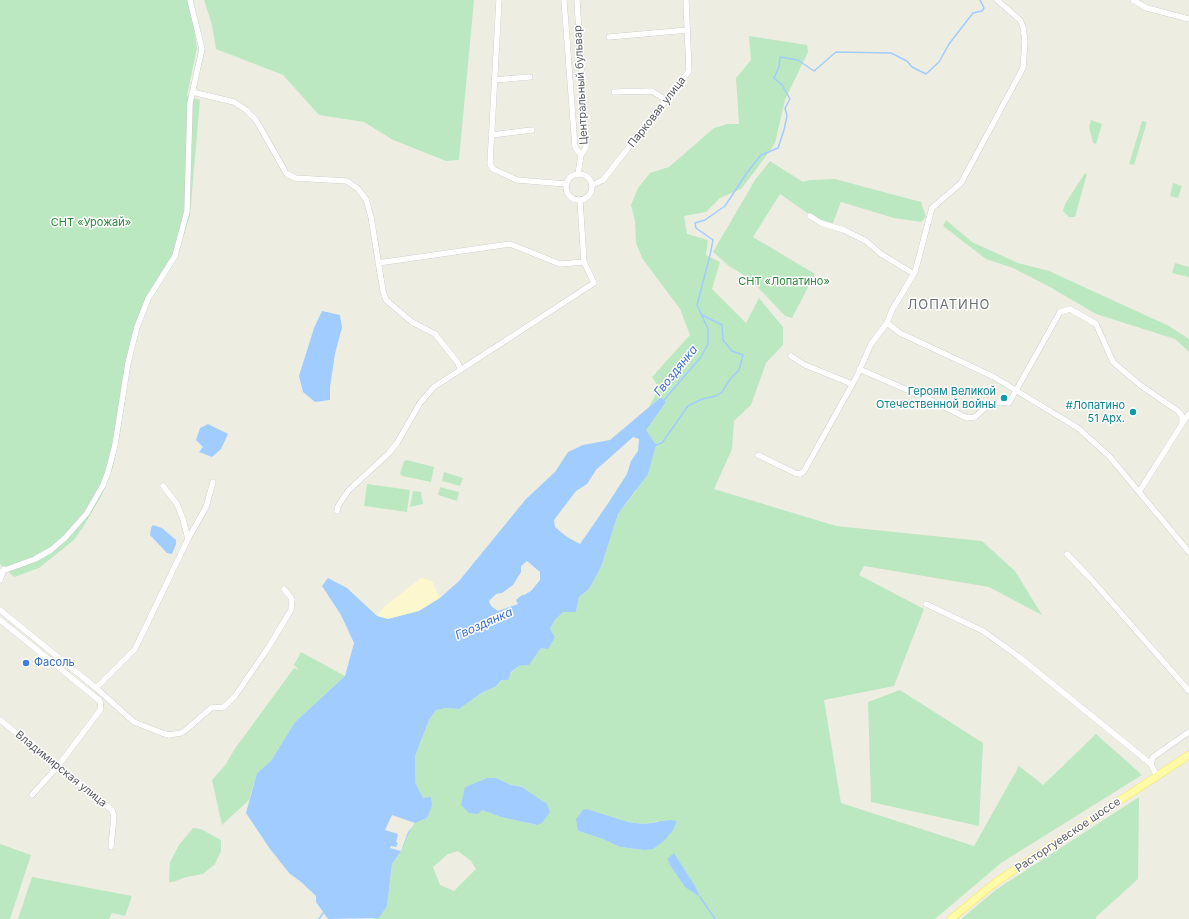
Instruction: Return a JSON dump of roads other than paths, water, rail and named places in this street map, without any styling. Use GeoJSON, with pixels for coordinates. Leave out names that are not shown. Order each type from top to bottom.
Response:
{"type":"FeatureCollection","features":[{"type":"Feature","properties":{"kind":"main road","name":"Расторгуевское шоссе"},"geometry":{"type":"LineString","coordinates":[[951,919],[996,882],[1189,755]]}},
{"type":"Feature","properties":{"kind":"street"},"geometry":{"type":"LineString","coordinates":[[0,580],[2,570],[35,559],[51,550],[66,538],[87,513],[103,485],[115,445],[128,363],[137,327],[148,299],[175,256],[184,229],[187,211],[192,92],[202,48],[190,0]]}},
{"type":"Feature","properties":{"kind":"street"},"geometry":{"type":"LineString","coordinates":[[499,0],[490,164],[493,169],[517,180],[566,184]]}},
{"type":"Feature","properties":{"kind":"street","name":"Центральный бульвар"},"geometry":{"type":"LineString","coordinates":[[564,0],[575,147],[581,155],[586,146],[577,0]]}},
{"type":"Feature","properties":{"kind":"street","name":"Парковая улица"},"geometry":{"type":"LineString","coordinates":[[592,185],[603,180],[690,71],[686,0]]}},
{"type":"Feature","properties":{"kind":"street"},"geometry":{"type":"LineString","coordinates":[[758,455],[800,474],[804,471],[852,384],[871,344],[887,323],[892,310],[914,274],[932,208],[961,183],[1023,68],[1025,41],[1023,27],[1020,20],[997,0]]}},
{"type":"Feature","properties":{"kind":"street"},"geometry":{"type":"LineString","coordinates":[[1133,0],[1147,8],[1189,19]]}},
{"type":"Feature","properties":{"kind":"street"},"geometry":{"type":"LineString","coordinates":[[609,37],[688,30]]}},
{"type":"Feature","properties":{"kind":"street"},"geometry":{"type":"LineString","coordinates":[[494,80],[530,77]]}},
{"type":"Feature","properties":{"kind":"street"},"geometry":{"type":"LineString","coordinates":[[614,92],[652,91],[666,100]]}},
{"type":"Feature","properties":{"kind":"street"},"geometry":{"type":"LineString","coordinates":[[192,92],[234,102],[246,110],[256,120],[286,173],[295,178],[347,181],[358,189],[366,199],[371,217],[378,263],[386,300],[412,322],[435,334],[458,363],[460,370]]}},
{"type":"Feature","properties":{"kind":"street"},"geometry":{"type":"LineString","coordinates":[[491,135],[532,130]]}},
{"type":"Feature","properties":{"kind":"street"},"geometry":{"type":"LineString","coordinates":[[578,174],[581,155]]}},
{"type":"Feature","properties":{"kind":"street"},"geometry":{"type":"LineString","coordinates":[[578,174],[588,178],[592,185],[591,193],[587,198],[580,200],[572,199],[568,195],[566,184],[571,177],[578,174]]}},
{"type":"Feature","properties":{"kind":"street"},"geometry":{"type":"LineString","coordinates":[[337,511],[338,506],[348,491],[390,453],[428,393],[460,370],[594,283],[584,262],[580,200]]}},
{"type":"Feature","properties":{"kind":"street"},"geometry":{"type":"LineString","coordinates":[[810,216],[821,223],[844,230],[866,241],[881,254],[914,274]]}},
{"type":"Feature","properties":{"kind":"street"},"geometry":{"type":"LineString","coordinates":[[378,263],[510,244],[560,264],[584,262]]}},
{"type":"Feature","properties":{"kind":"street"},"geometry":{"type":"LineString","coordinates":[[859,370],[967,418],[975,417],[989,404],[998,402],[1009,404],[1060,312],[1070,310],[1096,324],[1113,362],[1140,385],[1178,411],[1182,416],[1182,424]]}},
{"type":"Feature","properties":{"kind":"street"},"geometry":{"type":"LineString","coordinates":[[887,323],[900,333],[994,376],[1090,437],[1118,466],[1189,552]]}},
{"type":"Feature","properties":{"kind":"street"},"geometry":{"type":"LineString","coordinates":[[790,356],[805,365],[852,384]]}},
{"type":"Feature","properties":{"kind":"street"},"geometry":{"type":"LineString","coordinates":[[1139,492],[1189,414]]}},
{"type":"Feature","properties":{"kind":"street"},"geometry":{"type":"LineString","coordinates":[[96,688],[135,649],[188,539],[206,507],[213,482]]}},
{"type":"Feature","properties":{"kind":"street"},"geometry":{"type":"LineString","coordinates":[[163,486],[176,504],[183,519],[188,539]]}},
{"type":"Feature","properties":{"kind":"street"},"geometry":{"type":"LineString","coordinates":[[1067,554],[1091,579],[1189,691]]}},
{"type":"Feature","properties":{"kind":"street"},"geometry":{"type":"LineString","coordinates":[[0,610],[96,688],[134,722],[169,735],[181,733],[210,708],[224,707],[235,696],[268,648],[290,610],[292,599],[284,589]]}},
{"type":"Feature","properties":{"kind":"street"},"geometry":{"type":"LineString","coordinates":[[926,604],[983,631],[1012,652],[1151,764],[1157,777]]}},
{"type":"Feature","properties":{"kind":"street"},"geometry":{"type":"LineString","coordinates":[[0,620],[100,701],[101,709],[58,766],[32,795]]}},
{"type":"Feature","properties":{"kind":"street","name":"Владимирская улица"},"geometry":{"type":"LineString","coordinates":[[0,720],[112,810],[114,816],[111,847]]}},
{"type":"Feature","properties":{"kind":"street"},"geometry":{"type":"LineString","coordinates":[[1151,764],[1153,757],[1189,732]]}},
{"type":"Feature","properties":{"kind":"water"},"geometry":{"type":"Polygon","coordinates":[[[322,311],[340,315],[342,327],[335,354],[330,387],[330,400],[315,402],[303,392],[299,376],[314,328],[322,311]]]}},
{"type":"Feature","properties":{"kind":"water"},"geometry":{"type":"Polygon","coordinates":[[[661,397],[666,402],[646,430],[656,445],[648,474],[618,514],[601,567],[589,589],[579,597],[576,612],[563,612],[554,621],[550,629],[555,637],[548,649],[541,648],[529,665],[519,666],[511,672],[508,680],[502,680],[495,687],[483,692],[459,709],[446,708],[436,710],[429,720],[415,756],[415,782],[423,798],[431,797],[432,806],[427,818],[415,823],[411,828],[401,851],[392,864],[387,906],[379,918],[328,919],[316,902],[316,896],[290,874],[270,849],[246,813],[257,773],[271,761],[295,722],[345,676],[354,643],[341,615],[322,586],[328,578],[347,588],[377,616],[388,619],[419,611],[440,598],[459,581],[526,499],[555,472],[568,452],[583,445],[610,440],[661,397]],[[633,437],[596,470],[587,484],[576,491],[554,520],[555,527],[567,537],[580,544],[607,505],[627,474],[631,461],[638,451],[639,439],[633,437]],[[527,561],[521,566],[521,572],[513,585],[502,593],[496,594],[489,601],[491,606],[498,611],[518,604],[516,600],[522,595],[531,591],[540,580],[540,572],[527,561]]]}},
{"type":"Feature","properties":{"kind":"water"},"geometry":{"type":"Polygon","coordinates":[[[208,424],[228,434],[221,449],[212,457],[199,452],[203,447],[196,440],[200,428],[208,424]]]}},
{"type":"Feature","properties":{"kind":"water"},"geometry":{"type":"Polygon","coordinates":[[[153,525],[162,528],[176,540],[172,554],[167,553],[150,535],[153,525]]]}},
{"type":"Feature","properties":{"kind":"water"},"geometry":{"type":"Polygon","coordinates":[[[487,778],[496,778],[511,785],[522,787],[547,804],[550,812],[542,823],[537,825],[501,817],[482,810],[478,814],[469,813],[461,805],[465,787],[487,778]]]}},
{"type":"Feature","properties":{"kind":"water"},"geometry":{"type":"Polygon","coordinates":[[[587,809],[628,822],[644,824],[670,820],[677,821],[673,830],[665,840],[653,849],[644,850],[620,847],[603,839],[578,831],[576,819],[583,810],[587,809]]]}},
{"type":"Feature","properties":{"kind":"water"},"geometry":{"type":"Polygon","coordinates":[[[674,853],[695,886],[700,897],[685,887],[670,865],[667,859],[674,853]]]}},
{"type":"Feature","properties":{"kind":"waterway","name":"Гвоздянка"},"geometry":{"type":"LineString","coordinates":[[664,400],[701,357],[708,344],[708,329],[697,305],[713,240],[696,228],[695,223],[705,220],[725,206],[746,174],[761,155],[778,148],[787,116],[785,108],[790,99],[782,85],[774,78],[779,67],[780,57],[798,60],[814,71],[836,52],[891,53],[907,61],[912,67],[926,74],[939,62],[949,44],[973,13],[982,11],[984,8],[980,0]]}},
{"type":"Feature","properties":{"kind":"waterway"},"geometry":{"type":"LineString","coordinates":[[656,445],[662,443],[688,406],[702,399],[716,396],[722,392],[730,379],[739,370],[743,355],[732,351],[723,340],[722,325],[702,315]]}},
{"type":"Feature","properties":{"kind":"waterway"},"geometry":{"type":"LineString","coordinates":[[700,897],[715,919]]}},
{"type":"Feature","properties":{"kind":"waterway","name":"Гвоздянка"},"geometry":{"type":"LineString","coordinates":[[319,919],[324,912]]}},
{"type":"Feature","properties":{"kind":"place","name":"Героям Великой Отечественной войны"},"geometry":{"type":"Point","coordinates":[1004,398]}},
{"type":"Feature","properties":{"kind":"place","name":"#Лопатино 51 Арх."},"geometry":{"type":"Point","coordinates":[1133,412]}},
{"type":"Feature","properties":{"kind":"place","name":"Фасоль"},"geometry":{"type":"Point","coordinates":[26,663]}},
{"type":"Feature","properties":{"kind":"district","name":"ЛОПАТИНО"},"geometry":{"type":"Point","coordinates":[949,305]}},
{"type":"Feature","properties":{"kind":"park label","name":"СНТ «Урожай»"},"geometry":{"type":"Point","coordinates":[91,223]}},
{"type":"Feature","properties":{"kind":"park label","name":"СНТ «Лопатино»"},"geometry":{"type":"Point","coordinates":[784,282]}}]}
